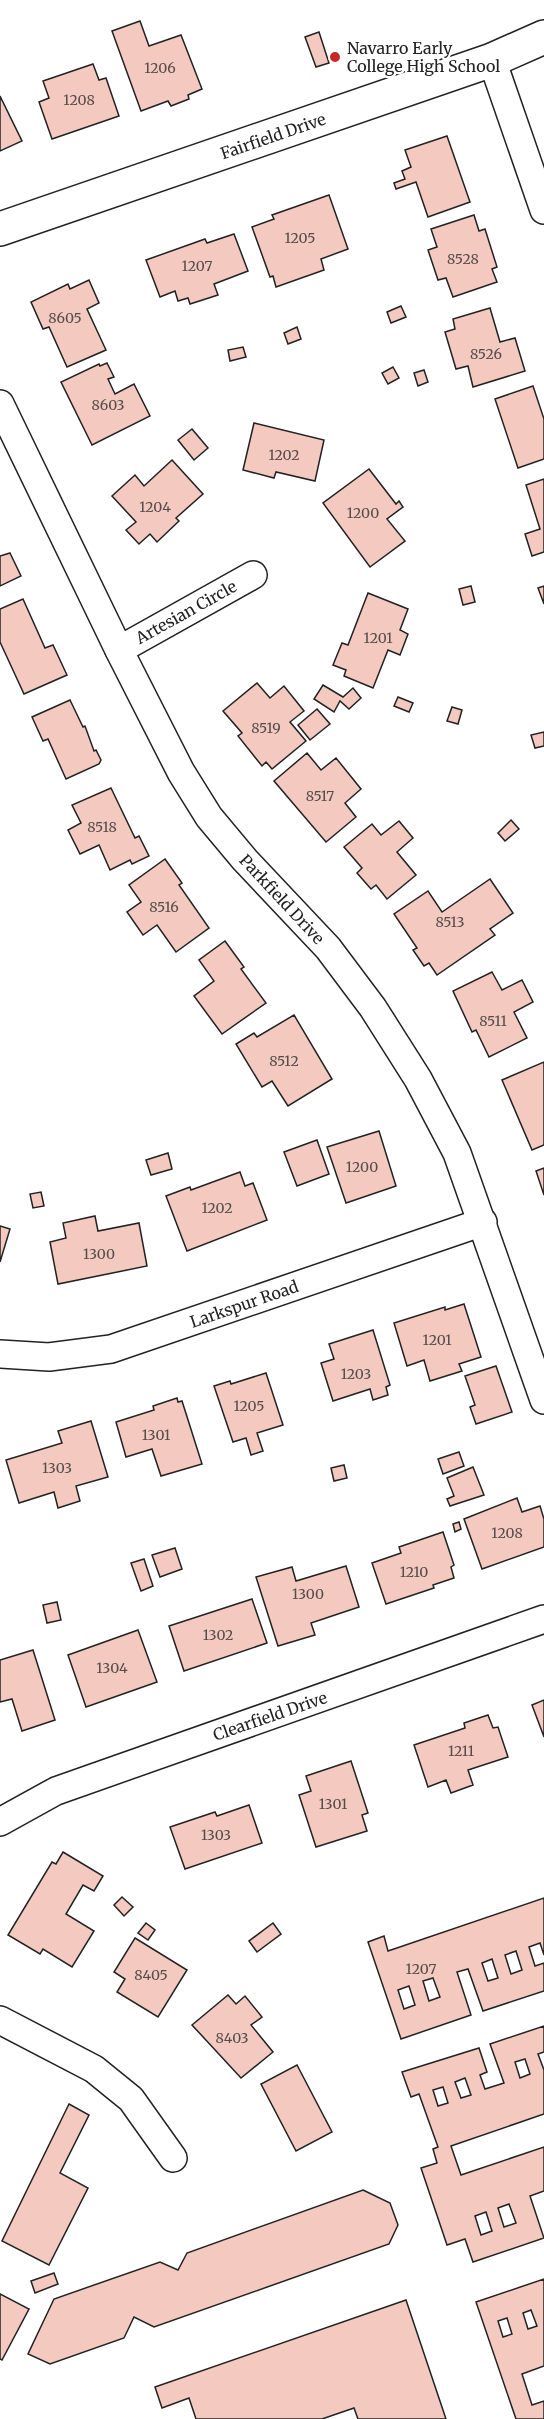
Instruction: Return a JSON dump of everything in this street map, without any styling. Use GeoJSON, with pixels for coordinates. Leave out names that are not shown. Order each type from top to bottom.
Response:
{"type":"FeatureCollection","features":[{"type":"Feature","properties":{"kind":"street","name":"Fairfield Drive"},"geometry":{"type":"LineString","coordinates":[[0,229],[492,60],[544,38]]}},
{"type":"Feature","properties":{"kind":"street"},"geometry":{"type":"LineString","coordinates":[[492,60],[544,210]]}},
{"type":"Feature","properties":{"kind":"street","name":"Parkfield Drive"},"geometry":{"type":"LineString","coordinates":[[0,404],[119,650],[181,771],[209,817],[245,860],[328,948],[373,1008],[412,1070],[457,1153],[544,1400]]}},
{"type":"Feature","properties":{"kind":"street","name":"Artesian Circle"},"geometry":{"type":"LineString","coordinates":[[119,650],[253,575]]}},
{"type":"Feature","properties":{"kind":"street","name":"Larkspur Road"},"geometry":{"type":"LineString","coordinates":[[0,1354],[49,1357],[111,1349],[483,1222]]}},
{"type":"Feature","properties":{"kind":"street","name":"Clearfield Drive"},"geometry":{"type":"LineString","coordinates":[[0,1822],[56,1791],[544,1619]]}},
{"type":"Feature","properties":{"kind":"street"},"geometry":{"type":"LineString","coordinates":[[0,2020],[94,2069],[130,2099],[173,2158]]}},
{"type":"Feature","properties":{"kind":"building"},"geometry":{"type":"Polygon","coordinates":[[[140,21],[149,46],[181,35],[202,89],[188,95],[189,99],[171,106],[168,101],[141,111],[112,31],[140,21]]]}},
{"type":"Feature","properties":{"kind":"building"},"geometry":{"type":"Polygon","coordinates":[[[319,32],[329,63],[316,67],[305,37],[319,32]]]}},
{"type":"Feature","properties":{"kind":"building"},"geometry":{"type":"Polygon","coordinates":[[[93,64],[99,80],[106,78],[119,116],[52,139],[39,102],[49,98],[43,81],[93,64]]]}},
{"type":"Feature","properties":{"kind":"building"},"geometry":{"type":"Polygon","coordinates":[[[0,96],[22,141],[0,151],[0,96]]]}},
{"type":"Feature","properties":{"kind":"building"},"geometry":{"type":"Polygon","coordinates":[[[447,136],[470,202],[428,217],[416,182],[396,189],[394,183],[405,179],[402,171],[411,167],[405,150],[447,136]]]}},
{"type":"Feature","properties":{"kind":"building"},"geometry":{"type":"Polygon","coordinates":[[[329,195],[348,249],[321,259],[324,270],[276,287],[273,276],[270,277],[252,227],[274,219],[272,215],[329,195]]]}},
{"type":"Feature","properties":{"kind":"building"},"geometry":{"type":"Polygon","coordinates":[[[474,215],[479,231],[485,229],[497,267],[492,269],[497,282],[453,297],[446,278],[438,280],[428,250],[437,247],[431,229],[474,215]]]}},
{"type":"Feature","properties":{"kind":"building"},"geometry":{"type":"Polygon","coordinates":[[[234,234],[248,271],[214,284],[218,295],[190,304],[188,298],[178,301],[175,291],[160,297],[146,260],[205,239],[207,243],[234,234]]]}},
{"type":"Feature","properties":{"kind":"building"},"geometry":{"type":"Polygon","coordinates":[[[89,280],[99,303],[87,309],[106,350],[67,367],[49,327],[43,329],[31,302],[68,284],[70,289],[89,280]]]}},
{"type":"Feature","properties":{"kind":"building"},"geometry":{"type":"Polygon","coordinates":[[[401,306],[406,317],[391,323],[387,312],[401,306]]]}},
{"type":"Feature","properties":{"kind":"building"},"geometry":{"type":"Polygon","coordinates":[[[490,308],[500,342],[515,338],[525,371],[473,387],[468,366],[456,369],[445,332],[455,329],[453,319],[490,308]]]}},
{"type":"Feature","properties":{"kind":"building"},"geometry":{"type":"Polygon","coordinates":[[[297,327],[301,339],[288,344],[284,333],[297,327]]]}},
{"type":"Feature","properties":{"kind":"building"},"geometry":{"type":"Polygon","coordinates":[[[243,347],[246,357],[230,361],[228,350],[243,347]]]}},
{"type":"Feature","properties":{"kind":"building"},"geometry":{"type":"Polygon","coordinates":[[[107,363],[114,377],[108,379],[115,394],[134,384],[150,416],[92,445],[61,382],[99,364],[100,366],[107,363]]]}},
{"type":"Feature","properties":{"kind":"building"},"geometry":{"type":"Polygon","coordinates":[[[393,367],[399,378],[388,384],[382,373],[393,367]]]}},
{"type":"Feature","properties":{"kind":"building"},"geometry":{"type":"Polygon","coordinates":[[[424,370],[428,382],[418,386],[414,373],[424,370]]]}},
{"type":"Feature","properties":{"kind":"building"},"geometry":{"type":"Polygon","coordinates":[[[533,386],[544,419],[544,459],[518,468],[495,399],[533,386]]]}},
{"type":"Feature","properties":{"kind":"building"},"geometry":{"type":"Polygon","coordinates":[[[254,423],[324,440],[315,481],[276,472],[274,478],[243,470],[254,423]]]}},
{"type":"Feature","properties":{"kind":"building"},"geometry":{"type":"Polygon","coordinates":[[[192,429],[208,448],[194,460],[178,440],[192,429]]]}},
{"type":"Feature","properties":{"kind":"building"},"geometry":{"type":"Polygon","coordinates":[[[172,460],[203,494],[176,518],[179,521],[157,542],[150,534],[139,544],[126,530],[136,522],[112,496],[135,475],[144,486],[172,460]]]}},
{"type":"Feature","properties":{"kind":"building"},"geometry":{"type":"Polygon","coordinates":[[[369,469],[396,504],[399,501],[403,507],[387,519],[405,541],[370,567],[323,503],[369,469]]]}},
{"type":"Feature","properties":{"kind":"building"},"geometry":{"type":"Polygon","coordinates":[[[544,479],[544,552],[532,556],[525,534],[540,529],[526,485],[544,479]]]}},
{"type":"Feature","properties":{"kind":"building"},"geometry":{"type":"Polygon","coordinates":[[[10,553],[21,576],[0,586],[0,556],[10,553]]]}},
{"type":"Feature","properties":{"kind":"building"},"geometry":{"type":"Polygon","coordinates":[[[471,586],[475,602],[463,605],[459,589],[471,586]]]}},
{"type":"Feature","properties":{"kind":"building"},"geometry":{"type":"Polygon","coordinates":[[[544,586],[544,604],[538,588],[544,586]]]}},
{"type":"Feature","properties":{"kind":"building"},"geometry":{"type":"Polygon","coordinates":[[[368,593],[408,609],[400,630],[408,634],[400,655],[388,650],[373,688],[344,676],[346,670],[333,665],[342,643],[348,645],[368,593]]]}},
{"type":"Feature","properties":{"kind":"building"},"geometry":{"type":"Polygon","coordinates":[[[23,599],[45,648],[53,645],[67,675],[24,694],[0,642],[0,609],[23,599]]]}},
{"type":"Feature","properties":{"kind":"building"},"geometry":{"type":"Polygon","coordinates":[[[257,683],[270,698],[284,686],[304,711],[290,722],[306,741],[272,769],[266,762],[262,766],[238,736],[242,733],[223,711],[257,683]]]}},
{"type":"Feature","properties":{"kind":"building"},"geometry":{"type":"Polygon","coordinates":[[[323,685],[343,697],[353,688],[361,698],[349,709],[340,701],[334,712],[314,699],[323,685]]]}},
{"type":"Feature","properties":{"kind":"building"},"geometry":{"type":"Polygon","coordinates":[[[398,697],[413,703],[409,712],[394,706],[398,697]]]}},
{"type":"Feature","properties":{"kind":"building"},"geometry":{"type":"Polygon","coordinates":[[[70,700],[83,727],[85,726],[94,751],[96,750],[101,760],[99,764],[66,779],[48,739],[43,741],[32,717],[70,700]]]}},
{"type":"Feature","properties":{"kind":"building"},"geometry":{"type":"Polygon","coordinates":[[[452,707],[462,710],[458,724],[447,721],[452,707]]]}},
{"type":"Feature","properties":{"kind":"building"},"geometry":{"type":"Polygon","coordinates":[[[317,709],[330,724],[310,740],[298,725],[317,709]]]}},
{"type":"Feature","properties":{"kind":"building"},"geometry":{"type":"Polygon","coordinates":[[[544,732],[544,746],[535,748],[531,735],[544,732]]]}},
{"type":"Feature","properties":{"kind":"building"},"geometry":{"type":"Polygon","coordinates":[[[307,753],[321,770],[336,758],[361,789],[345,803],[356,817],[326,842],[274,781],[307,753]]]}},
{"type":"Feature","properties":{"kind":"building"},"geometry":{"type":"Polygon","coordinates":[[[111,788],[135,838],[139,836],[149,856],[132,864],[130,860],[110,870],[99,845],[80,854],[68,830],[81,823],[72,805],[111,788]]]}},
{"type":"Feature","properties":{"kind":"building"},"geometry":{"type":"Polygon","coordinates":[[[511,820],[519,829],[505,841],[498,833],[511,820]]]}},
{"type":"Feature","properties":{"kind":"building"},"geometry":{"type":"Polygon","coordinates":[[[399,821],[413,838],[397,852],[416,875],[387,899],[376,885],[371,889],[357,873],[362,868],[344,847],[372,824],[381,835],[399,821]]]}},
{"type":"Feature","properties":{"kind":"building"},"geometry":{"type":"Polygon","coordinates":[[[165,859],[182,883],[179,885],[209,928],[176,952],[157,925],[143,935],[127,912],[141,902],[129,885],[165,859]]]}},
{"type":"Feature","properties":{"kind":"building"},"geometry":{"type":"Polygon","coordinates":[[[490,879],[513,913],[490,929],[495,935],[437,975],[429,963],[424,966],[413,950],[417,948],[394,914],[428,891],[442,912],[490,879]]]}},
{"type":"Feature","properties":{"kind":"building"},"geometry":{"type":"Polygon","coordinates":[[[225,941],[244,967],[241,969],[266,1003],[222,1034],[194,996],[214,981],[199,960],[225,941]]]}},
{"type":"Feature","properties":{"kind":"building"},"geometry":{"type":"Polygon","coordinates":[[[492,972],[502,990],[522,980],[533,1002],[514,1012],[527,1038],[489,1057],[476,1030],[472,1032],[453,991],[492,972]]]}},
{"type":"Feature","properties":{"kind":"building"},"geometry":{"type":"Polygon","coordinates":[[[294,1015],[332,1079],[288,1106],[272,1081],[262,1087],[236,1044],[254,1033],[257,1037],[294,1015]]]}},
{"type":"Feature","properties":{"kind":"building"},"geometry":{"type":"Polygon","coordinates":[[[544,1062],[544,1145],[532,1150],[502,1080],[544,1062]]]}},
{"type":"Feature","properties":{"kind":"building"},"geometry":{"type":"Polygon","coordinates":[[[379,1131],[396,1186],[346,1203],[327,1147],[379,1131]]]}},
{"type":"Feature","properties":{"kind":"building"},"geometry":{"type":"Polygon","coordinates":[[[317,1140],[329,1174],[297,1186],[284,1152],[317,1140]]]}},
{"type":"Feature","properties":{"kind":"building"},"geometry":{"type":"Polygon","coordinates":[[[168,1153],[172,1169],[151,1175],[146,1160],[168,1153]]]}},
{"type":"Feature","properties":{"kind":"building"},"geometry":{"type":"Polygon","coordinates":[[[544,1168],[544,1195],[536,1171],[544,1168]]]}},
{"type":"Feature","properties":{"kind":"building"},"geometry":{"type":"Polygon","coordinates":[[[240,1172],[245,1186],[253,1183],[267,1220],[187,1251],[166,1196],[190,1187],[191,1190],[240,1172]]]}},
{"type":"Feature","properties":{"kind":"building"},"geometry":{"type":"Polygon","coordinates":[[[41,1192],[44,1206],[33,1208],[30,1194],[41,1192]]]}},
{"type":"Feature","properties":{"kind":"building"},"geometry":{"type":"Polygon","coordinates":[[[95,1216],[98,1231],[139,1223],[147,1266],[58,1284],[50,1242],[66,1238],[63,1223],[95,1216]]]}},
{"type":"Feature","properties":{"kind":"building"},"geometry":{"type":"Polygon","coordinates":[[[0,1226],[10,1229],[0,1262],[0,1226]]]}},
{"type":"Feature","properties":{"kind":"building"},"geometry":{"type":"Polygon","coordinates":[[[464,1304],[481,1357],[459,1364],[462,1371],[430,1381],[424,1360],[407,1366],[394,1323],[445,1307],[445,1310],[464,1304]]]}},
{"type":"Feature","properties":{"kind":"building"},"geometry":{"type":"Polygon","coordinates":[[[373,1330],[390,1385],[386,1387],[388,1395],[373,1400],[370,1389],[333,1401],[321,1363],[334,1359],[329,1344],[373,1330]]]}},
{"type":"Feature","properties":{"kind":"building"},"geometry":{"type":"Polygon","coordinates":[[[496,1366],[512,1412],[476,1424],[470,1407],[475,1405],[465,1376],[496,1366]]]}},
{"type":"Feature","properties":{"kind":"building"},"geometry":{"type":"Polygon","coordinates":[[[266,1373],[283,1425],[257,1433],[263,1451],[251,1455],[246,1438],[233,1442],[214,1386],[230,1381],[231,1384],[266,1373]]]}},
{"type":"Feature","properties":{"kind":"building"},"geometry":{"type":"Polygon","coordinates":[[[177,1398],[178,1402],[182,1401],[202,1464],[161,1476],[152,1449],[126,1457],[116,1422],[154,1410],[153,1406],[177,1398]]]}},
{"type":"Feature","properties":{"kind":"building"},"geometry":{"type":"Polygon","coordinates":[[[91,1421],[108,1477],[76,1486],[80,1501],[58,1508],[54,1492],[19,1503],[6,1460],[62,1443],[58,1431],[91,1421]]]}},
{"type":"Feature","properties":{"kind":"building"},"geometry":{"type":"Polygon","coordinates":[[[459,1452],[464,1466],[443,1474],[438,1459],[459,1452]]]}},
{"type":"Feature","properties":{"kind":"building"},"geometry":{"type":"Polygon","coordinates":[[[344,1465],[347,1478],[334,1481],[331,1468],[344,1465]]]}},
{"type":"Feature","properties":{"kind":"building"},"geometry":{"type":"Polygon","coordinates":[[[473,1467],[484,1495],[450,1506],[447,1499],[454,1496],[447,1478],[473,1467]]]}},
{"type":"Feature","properties":{"kind":"building"},"geometry":{"type":"Polygon","coordinates":[[[517,1498],[522,1512],[540,1506],[544,1519],[544,1547],[482,1569],[464,1519],[517,1498]]]}},
{"type":"Feature","properties":{"kind":"building"},"geometry":{"type":"Polygon","coordinates":[[[459,1522],[461,1529],[455,1532],[453,1524],[459,1522]]]}},
{"type":"Feature","properties":{"kind":"building"},"geometry":{"type":"Polygon","coordinates":[[[443,1532],[454,1565],[451,1567],[454,1578],[433,1585],[434,1588],[386,1604],[372,1563],[401,1553],[399,1547],[443,1532]]]}},
{"type":"Feature","properties":{"kind":"building"},"geometry":{"type":"Polygon","coordinates":[[[175,1548],[182,1569],[160,1577],[152,1555],[175,1548]]]}},
{"type":"Feature","properties":{"kind":"building"},"geometry":{"type":"Polygon","coordinates":[[[144,1559],[153,1586],[141,1591],[131,1563],[144,1559]]]}},
{"type":"Feature","properties":{"kind":"building"},"geometry":{"type":"Polygon","coordinates":[[[346,1566],[359,1607],[311,1623],[315,1635],[278,1646],[256,1577],[292,1567],[296,1581],[346,1566]]]}},
{"type":"Feature","properties":{"kind":"building"},"geometry":{"type":"Polygon","coordinates":[[[252,1599],[267,1643],[184,1671],[169,1626],[252,1599]]]}},
{"type":"Feature","properties":{"kind":"building"},"geometry":{"type":"Polygon","coordinates":[[[57,1602],[61,1620],[47,1623],[43,1605],[57,1602]]]}},
{"type":"Feature","properties":{"kind":"building"},"geometry":{"type":"Polygon","coordinates":[[[138,1630],[157,1682],[86,1707],[68,1655],[138,1630]]]}},
{"type":"Feature","properties":{"kind":"building"},"geometry":{"type":"Polygon","coordinates":[[[33,1650],[55,1720],[22,1731],[12,1699],[0,1702],[0,1660],[33,1650]]]}},
{"type":"Feature","properties":{"kind":"building"},"geometry":{"type":"Polygon","coordinates":[[[544,1700],[544,1737],[532,1705],[544,1700]]]}},
{"type":"Feature","properties":{"kind":"building"},"geometry":{"type":"Polygon","coordinates":[[[488,1715],[493,1728],[498,1727],[508,1757],[468,1770],[473,1785],[451,1793],[446,1780],[428,1787],[414,1745],[465,1728],[464,1723],[488,1715]]]}},
{"type":"Feature","properties":{"kind":"building"},"geometry":{"type":"Polygon","coordinates":[[[351,1761],[368,1813],[362,1815],[367,1831],[316,1847],[299,1795],[311,1791],[306,1776],[351,1761]]]}},
{"type":"Feature","properties":{"kind":"building"},"geometry":{"type":"Polygon","coordinates":[[[249,1805],[262,1843],[185,1869],[170,1827],[215,1812],[217,1816],[249,1805]]]}},
{"type":"Feature","properties":{"kind":"building"},"geometry":{"type":"Polygon","coordinates":[[[63,1852],[103,1876],[94,1891],[83,1885],[66,1914],[94,1931],[72,1967],[43,1949],[40,1954],[8,1935],[52,1862],[56,1864],[63,1852]]]}},
{"type":"Feature","properties":{"kind":"building"},"geometry":{"type":"Polygon","coordinates":[[[122,1897],[133,1907],[124,1916],[114,1905],[122,1897]]]}},
{"type":"Feature","properties":{"kind":"building"},"geometry":{"type":"Polygon","coordinates":[[[544,1898],[544,1955],[540,1943],[529,1947],[535,1966],[544,1963],[544,1991],[483,2011],[468,1969],[457,1972],[471,2015],[401,2039],[368,1942],[384,1936],[388,1951],[544,1898]],[[516,1951],[505,1955],[511,1974],[522,1970],[516,1951]],[[492,1959],[482,1963],[488,1981],[498,1978],[492,1959]],[[433,1978],[423,1981],[429,2001],[440,1997],[433,1978]],[[409,1986],[398,1990],[404,2009],[415,2005],[409,1986]]]}},
{"type":"Feature","properties":{"kind":"building"},"geometry":{"type":"Polygon","coordinates":[[[146,1923],[155,1930],[148,1940],[138,1933],[146,1923]]]}},
{"type":"Feature","properties":{"kind":"building"},"geometry":{"type":"Polygon","coordinates":[[[273,1923],[281,1934],[257,1952],[249,1941],[273,1923]]]}},
{"type":"Feature","properties":{"kind":"building"},"geometry":{"type":"Polygon","coordinates":[[[135,1938],[187,1970],[158,2017],[117,1992],[125,1979],[114,1972],[135,1938]]]}},
{"type":"Feature","properties":{"kind":"building"},"geometry":{"type":"Polygon","coordinates":[[[228,1995],[236,2004],[245,1996],[262,2017],[251,2025],[273,2052],[241,2078],[192,2025],[228,1995]]]}},
{"type":"Feature","properties":{"kind":"building"},"geometry":{"type":"Polygon","coordinates":[[[544,2026],[544,2052],[538,2054],[544,2070],[544,2114],[451,2146],[461,2175],[544,2147],[544,2191],[530,2196],[544,2238],[473,2262],[465,2239],[447,2245],[421,2168],[437,2163],[433,2149],[438,2147],[419,2094],[411,2097],[402,2072],[479,2048],[487,2072],[480,2075],[485,2089],[504,2083],[490,2044],[544,2026]],[[525,2059],[515,2062],[520,2078],[530,2074],[525,2059]],[[465,2078],[455,2082],[461,2098],[471,2095],[465,2078]],[[443,2087],[433,2090],[438,2106],[448,2103],[443,2087]],[[509,2204],[498,2208],[504,2227],[516,2223],[509,2204]],[[486,2212],[475,2216],[481,2235],[492,2231],[486,2212]]]}},
{"type":"Feature","properties":{"kind":"building"},"geometry":{"type":"Polygon","coordinates":[[[297,2065],[332,2132],[296,2151],[261,2084],[297,2065]]]}},
{"type":"Feature","properties":{"kind":"building"},"geometry":{"type":"Polygon","coordinates":[[[69,2104],[89,2115],[60,2173],[88,2188],[49,2265],[2,2241],[69,2104]]]}},
{"type":"Feature","properties":{"kind":"building"},"geometry":{"type":"Polygon","coordinates":[[[363,2190],[390,2203],[398,2225],[389,2244],[154,2327],[134,2317],[124,2338],[50,2364],[28,2354],[54,2299],[160,2262],[178,2270],[187,2253],[363,2190]]]}},
{"type":"Feature","properties":{"kind":"building"},"geometry":{"type":"Polygon","coordinates":[[[54,2273],[58,2284],[35,2293],[31,2281],[54,2273]]]}},
{"type":"Feature","properties":{"kind":"building"},"geometry":{"type":"Polygon","coordinates":[[[544,2279],[544,2366],[522,2374],[532,2405],[544,2401],[544,2419],[516,2419],[476,2302],[544,2279]],[[531,2310],[523,2313],[528,2329],[537,2326],[531,2310]],[[507,2318],[498,2321],[503,2337],[512,2334],[507,2318]]]}},
{"type":"Feature","properties":{"kind":"building"},"geometry":{"type":"Polygon","coordinates":[[[0,2294],[29,2309],[2,2360],[0,2359],[0,2294]]]}},
{"type":"Feature","properties":{"kind":"building"},"geometry":{"type":"Polygon","coordinates":[[[406,2300],[446,2419],[358,2419],[354,2408],[322,2419],[196,2419],[189,2398],[162,2408],[155,2387],[406,2300]]]}},
{"type":"Feature","properties":{"kind":"place","name":"Navarro Early College High School"},"geometry":{"type":"Point","coordinates":[335,57]}}]}
